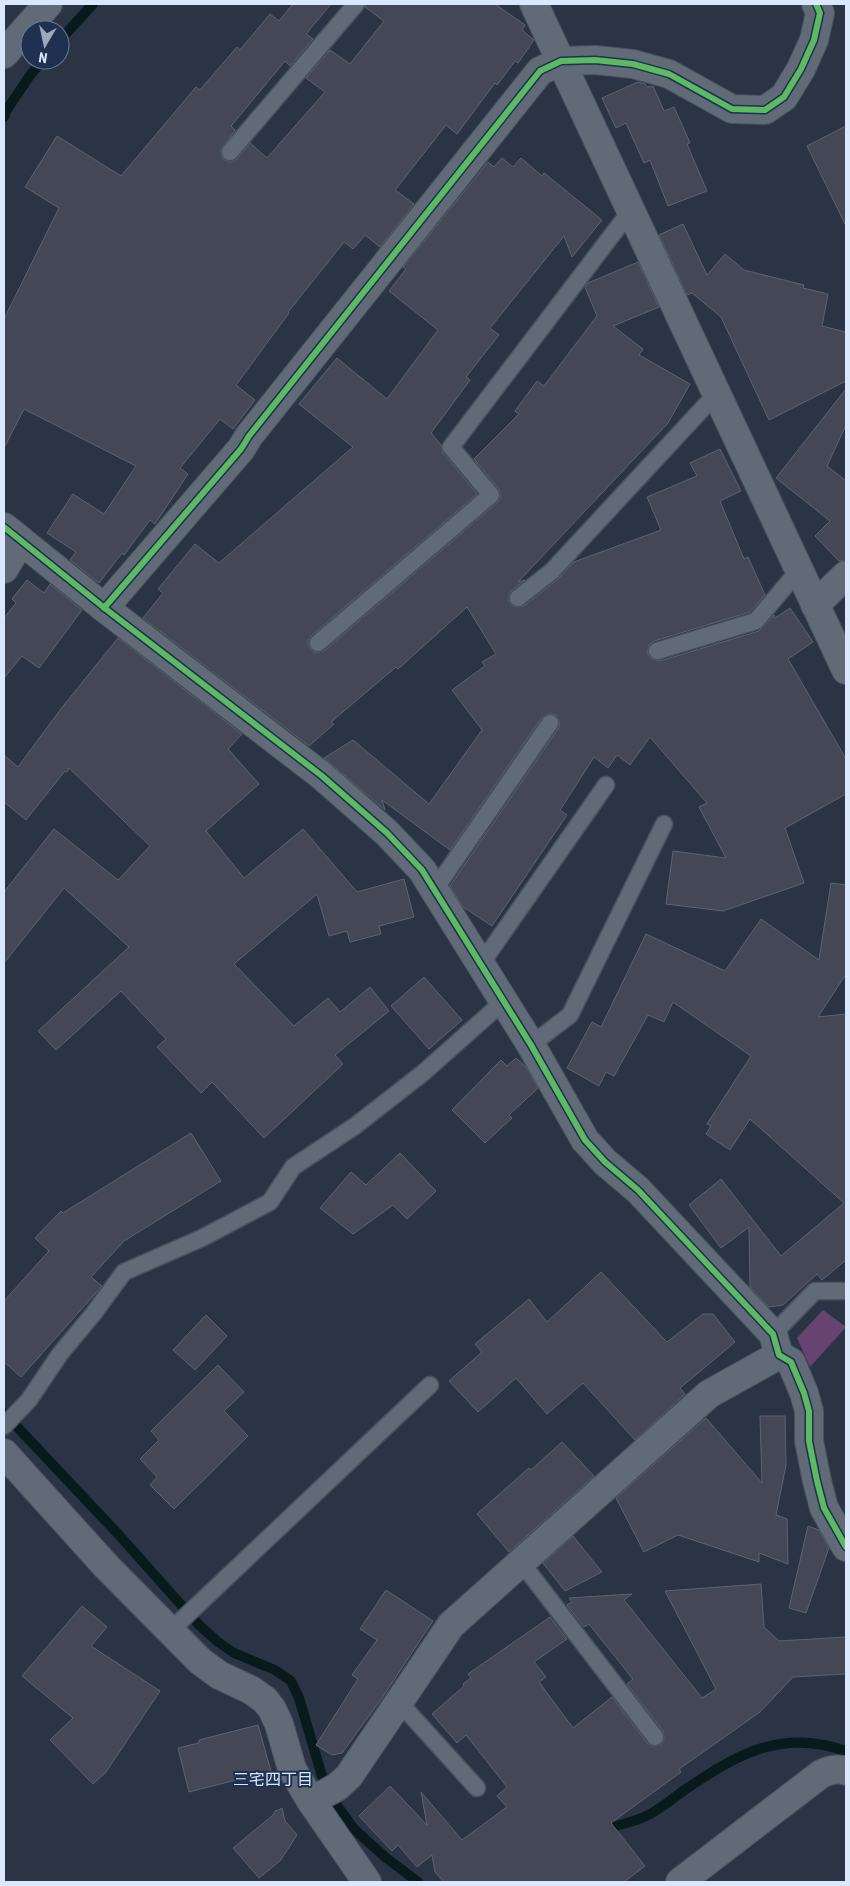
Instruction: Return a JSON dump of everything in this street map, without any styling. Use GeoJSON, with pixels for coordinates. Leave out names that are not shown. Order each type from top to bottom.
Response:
{"type":"FeatureCollection","features":[{"type":"Feature","properties":{"kind":"street"},"geometry":{"type":"LineString","coordinates":[[4,54],[48,4]]}},
{"type":"Feature","properties":{"kind":"street"},"geometry":{"type":"LineString","coordinates":[[534,4],[846,670]]}},
{"type":"Feature","properties":{"kind":"street"},"geometry":{"type":"LineString","coordinates":[[104,608],[241,449],[540,71],[561,61],[595,60],[634,64],[669,74],[732,109],[765,110],[784,97],[801,69],[814,40],[820,13],[816,4]]}},
{"type":"Feature","properties":{"kind":"street"},"geometry":{"type":"LineString","coordinates":[[4,569],[12,534],[104,608],[322,776],[387,833],[422,870],[531,1045],[585,1140],[606,1162],[657,1208],[791,1362],[804,1393],[809,1411],[809,1441],[816,1481],[824,1508],[846,1547]]}},
{"type":"Feature","properties":{"kind":"street"},"geometry":{"type":"LineString","coordinates":[[815,605],[846,575]]}},
{"type":"Feature","properties":{"kind":"street"},"geometry":{"type":"LineString","coordinates":[[323,1794],[349,1776],[451,1625],[709,1394],[776,1345]]}},
{"type":"Feature","properties":{"kind":"street"},"geometry":{"type":"LineString","coordinates":[[4,1453],[106,1566],[175,1627],[200,1661],[219,1675],[251,1690],[265,1700],[272,1709],[278,1724],[292,1769],[323,1794],[367,1882]]}},
{"type":"Feature","properties":{"kind":"street"},"geometry":{"type":"LineString","coordinates":[[680,1882],[821,1774],[830,1770],[839,1769],[846,1771]]}},
{"type":"Feature","properties":{"kind":"lane"},"geometry":{"type":"LineString","coordinates":[[230,152],[356,4]]}},
{"type":"Feature","properties":{"kind":"lane"},"geometry":{"type":"LineString","coordinates":[[318,644],[491,495],[451,448],[631,210]]}},
{"type":"Feature","properties":{"kind":"lane"},"geometry":{"type":"LineString","coordinates":[[518,598],[552,571],[717,393]]}},
{"type":"Feature","properties":{"kind":"lane"},"geometry":{"type":"LineString","coordinates":[[657,651],[756,621],[799,570]]}},
{"type":"Feature","properties":{"kind":"lane"},"geometry":{"type":"LineString","coordinates":[[435,889],[550,723]]}},
{"type":"Feature","properties":{"kind":"lane"},"geometry":{"type":"LineString","coordinates":[[481,964],[606,785]]}},
{"type":"Feature","properties":{"kind":"lane"},"geometry":{"type":"LineString","coordinates":[[531,1045],[570,1015],[664,824]]}},
{"type":"Feature","properties":{"kind":"lane"},"geometry":{"type":"LineString","coordinates":[[4,1426],[22,1408],[60,1354],[94,1313],[124,1272],[202,1238],[270,1202],[293,1167],[355,1126],[423,1073],[504,1001]]}},
{"type":"Feature","properties":{"kind":"lane"},"geometry":{"type":"LineString","coordinates":[[776,1345],[815,1291],[846,1291]]}},
{"type":"Feature","properties":{"kind":"lane"},"geometry":{"type":"LineString","coordinates":[[175,1627],[430,1385]]}},
{"type":"Feature","properties":{"kind":"lane"},"geometry":{"type":"LineString","coordinates":[[521,1562],[655,1737]]}},
{"type":"Feature","properties":{"kind":"lane"},"geometry":{"type":"LineString","coordinates":[[398,1702],[476,1788]]}},
{"type":"Feature","properties":{"kind":"shaded area"},"geometry":{"type":"Polygon","coordinates":[[[823,1310],[846,1327],[810,1367],[797,1338],[823,1310]]]}},
{"type":"Feature","properties":{"kind":"building"},"geometry":{"type":"Polygon","coordinates":[[[293,4],[331,4],[306,34],[313,39],[290,66],[285,61],[231,126],[235,130],[220,151],[223,159],[228,162],[233,162],[237,159],[250,143],[267,158],[325,92],[306,78],[330,50],[350,64],[384,21],[365,7],[366,4],[495,4],[525,25],[522,30],[534,40],[518,63],[515,61],[497,85],[495,83],[457,134],[446,125],[395,190],[414,204],[380,247],[365,235],[353,249],[344,242],[288,312],[236,385],[255,400],[233,429],[220,419],[180,468],[188,474],[155,524],[150,520],[124,555],[122,553],[99,583],[70,560],[76,552],[47,533],[73,494],[104,514],[136,466],[24,409],[4,448],[4,319],[59,208],[25,187],[57,136],[121,176],[196,87],[200,90],[237,47],[240,50],[270,14],[279,21],[293,4]]]}},
{"type":"Feature","properties":{"kind":"building"},"geometry":{"type":"Polygon","coordinates":[[[638,82],[645,84],[647,87],[653,86],[664,111],[674,107],[690,143],[687,144],[707,191],[668,206],[650,160],[644,163],[626,123],[616,128],[602,98],[638,82]]]}},
{"type":"Feature","properties":{"kind":"building"},"geometry":{"type":"Polygon","coordinates":[[[846,126],[846,226],[807,146],[846,126]]]}},
{"type":"Feature","properties":{"kind":"building"},"geometry":{"type":"Polygon","coordinates":[[[502,158],[513,167],[521,158],[542,176],[544,173],[602,220],[572,257],[564,236],[490,328],[499,335],[466,377],[470,380],[431,433],[441,445],[443,453],[477,494],[312,635],[308,640],[308,645],[315,653],[324,651],[498,502],[501,498],[499,489],[474,459],[519,414],[515,411],[537,381],[544,386],[597,316],[585,287],[588,283],[638,262],[659,307],[613,326],[643,349],[639,355],[690,384],[668,423],[518,582],[525,580],[511,591],[508,600],[515,607],[524,606],[558,579],[574,562],[661,530],[647,497],[697,476],[690,463],[720,449],[741,491],[720,501],[744,559],[748,557],[765,595],[750,612],[654,641],[649,645],[647,653],[651,659],[660,661],[759,631],[774,615],[775,618],[790,608],[813,642],[788,659],[846,759],[846,794],[785,828],[804,883],[723,911],[666,904],[673,851],[726,858],[699,807],[707,803],[650,737],[630,765],[617,755],[608,768],[594,757],[560,810],[567,815],[492,926],[463,907],[450,886],[558,729],[560,723],[556,715],[550,713],[542,717],[450,850],[382,800],[385,810],[324,758],[353,740],[429,804],[482,730],[452,690],[485,666],[482,662],[496,654],[467,607],[398,669],[396,667],[331,722],[334,724],[309,746],[143,618],[163,593],[158,589],[195,544],[219,563],[353,447],[299,404],[337,358],[387,399],[438,330],[389,291],[406,269],[403,267],[488,162],[494,167],[502,158]]]}},
{"type":"Feature","properties":{"kind":"building"},"geometry":{"type":"Polygon","coordinates":[[[683,224],[707,275],[725,254],[744,270],[804,285],[803,288],[828,294],[822,326],[846,332],[846,381],[769,420],[721,317],[692,293],[687,295],[659,235],[683,224]]]}},
{"type":"Feature","properties":{"kind":"building"},"geometry":{"type":"Polygon","coordinates":[[[846,389],[846,425],[827,466],[846,481],[846,560],[839,561],[815,536],[830,521],[776,478],[846,389]]]}},
{"type":"Feature","properties":{"kind":"building"},"geometry":{"type":"Polygon","coordinates":[[[27,580],[44,593],[50,584],[82,610],[39,668],[22,656],[4,678],[4,618],[16,603],[12,599],[27,580]]]}},
{"type":"Feature","properties":{"kind":"building"},"geometry":{"type":"Polygon","coordinates":[[[118,638],[242,734],[228,749],[259,784],[206,831],[244,878],[303,829],[357,892],[404,879],[414,917],[379,926],[381,934],[350,942],[347,931],[329,936],[317,894],[234,964],[294,1026],[328,998],[340,1012],[370,987],[389,1011],[335,1055],[343,1064],[264,1138],[212,1082],[201,1093],[157,1047],[166,1039],[121,991],[56,1050],[38,1031],[129,947],[64,888],[4,963],[4,892],[54,829],[118,880],[150,846],[69,768],[26,820],[4,802],[4,755],[18,767],[60,710],[118,638]]]}},
{"type":"Feature","properties":{"kind":"building"},"geometry":{"type":"Polygon","coordinates":[[[831,883],[846,885],[846,974],[818,1017],[846,1014],[846,1260],[822,1280],[817,1274],[783,1305],[769,1307],[750,1287],[749,1227],[721,1248],[689,1205],[721,1179],[781,1256],[844,1203],[750,1119],[730,1150],[706,1134],[711,1126],[707,1124],[751,1056],[673,1002],[664,1022],[648,1015],[614,1076],[606,1072],[599,1086],[567,1068],[592,1022],[601,1027],[646,934],[725,971],[761,919],[819,960],[831,883]]]}},
{"type":"Feature","properties":{"kind":"building"},"geometry":{"type":"Polygon","coordinates":[[[424,977],[462,1020],[429,1049],[391,1006],[424,977]]]}},
{"type":"Feature","properties":{"kind":"building"},"geometry":{"type":"Polygon","coordinates":[[[516,1058],[526,1067],[538,1088],[509,1115],[512,1118],[485,1143],[452,1110],[501,1060],[507,1066],[516,1058]]]}},
{"type":"Feature","properties":{"kind":"building"},"geometry":{"type":"Polygon","coordinates":[[[191,1133],[221,1181],[124,1241],[91,1277],[102,1286],[21,1377],[4,1362],[4,1301],[49,1251],[35,1238],[61,1211],[63,1213],[191,1133]]]}},
{"type":"Feature","properties":{"kind":"building"},"geometry":{"type":"Polygon","coordinates":[[[400,1153],[436,1191],[407,1219],[393,1205],[353,1234],[320,1208],[351,1172],[366,1185],[400,1153]]]}},
{"type":"Feature","properties":{"kind":"building"},"geometry":{"type":"Polygon","coordinates":[[[601,1272],[667,1342],[703,1314],[713,1314],[735,1342],[680,1388],[685,1394],[635,1440],[583,1383],[547,1414],[516,1378],[478,1412],[449,1381],[482,1352],[475,1344],[529,1299],[547,1322],[601,1272]]]}},
{"type":"Feature","properties":{"kind":"building"},"geometry":{"type":"Polygon","coordinates":[[[206,1315],[227,1336],[195,1370],[173,1350],[206,1315]]]}},
{"type":"Feature","properties":{"kind":"building"},"geometry":{"type":"Polygon","coordinates":[[[218,1365],[244,1392],[224,1411],[248,1436],[174,1509],[150,1485],[157,1477],[140,1459],[159,1440],[151,1431],[218,1365]]]}},
{"type":"Feature","properties":{"kind":"building"},"geometry":{"type":"Polygon","coordinates":[[[760,1416],[785,1416],[786,1465],[776,1515],[787,1519],[788,1564],[759,1553],[759,1562],[678,1535],[644,1552],[616,1498],[706,1418],[762,1483],[760,1416]]]}},
{"type":"Feature","properties":{"kind":"building"},"geometry":{"type":"Polygon","coordinates":[[[562,1442],[594,1476],[509,1552],[477,1514],[562,1442]]]}},
{"type":"Feature","properties":{"kind":"building"},"geometry":{"type":"Polygon","coordinates":[[[808,1526],[819,1530],[829,1548],[806,1613],[789,1608],[808,1526]]]}},
{"type":"Feature","properties":{"kind":"building"},"geometry":{"type":"Polygon","coordinates":[[[573,1536],[602,1572],[565,1591],[543,1563],[573,1536]]]}},
{"type":"Feature","properties":{"kind":"building"},"geometry":{"type":"Polygon","coordinates":[[[761,1584],[764,1627],[779,1641],[846,1637],[846,1674],[793,1677],[760,1712],[679,1769],[681,1772],[611,1823],[645,1866],[624,1882],[444,1882],[435,1872],[432,1855],[417,1867],[398,1845],[392,1851],[359,1816],[390,1786],[427,1825],[421,1792],[462,1840],[507,1807],[497,1796],[507,1787],[466,1735],[457,1743],[432,1714],[464,1686],[463,1684],[471,1678],[468,1674],[550,1617],[567,1639],[534,1662],[546,1677],[539,1682],[573,1728],[612,1697],[647,1743],[652,1746],[661,1745],[664,1740],[663,1731],[627,1684],[633,1679],[589,1624],[584,1627],[567,1605],[572,1602],[569,1598],[632,1594],[624,1600],[702,1698],[716,1689],[665,1591],[761,1584]]]}},
{"type":"Feature","properties":{"kind":"building"},"geometry":{"type":"Polygon","coordinates":[[[386,1590],[433,1621],[380,1701],[342,1753],[332,1755],[316,1745],[358,1679],[352,1675],[377,1640],[360,1629],[386,1590]]]}},
{"type":"Feature","properties":{"kind":"building"},"geometry":{"type":"Polygon","coordinates":[[[82,1606],[107,1627],[91,1646],[160,1691],[106,1772],[93,1784],[50,1740],[73,1718],[22,1676],[82,1606]]]}},
{"type":"Feature","properties":{"kind":"building"},"geometry":{"type":"Polygon","coordinates":[[[258,1725],[271,1771],[189,1792],[178,1748],[199,1743],[199,1740],[258,1725]]]}},
{"type":"Feature","properties":{"kind":"building"},"geometry":{"type":"Polygon","coordinates":[[[282,1808],[285,1821],[297,1835],[280,1861],[259,1878],[233,1848],[272,1816],[276,1810],[282,1808]]]}},
{"type":"Feature","properties":{"kind":"waterway"},"geometry":{"type":"LineString","coordinates":[[70,29],[93,4]]}},
{"type":"Feature","properties":{"kind":"waterway"},"geometry":{"type":"LineString","coordinates":[[4,117],[6,111],[34,70]]}},
{"type":"Feature","properties":{"kind":"waterway"},"geometry":{"type":"LineString","coordinates":[[4,1413],[119,1535],[199,1625],[234,1653],[275,1670],[291,1681],[299,1698],[322,1776],[338,1807],[354,1829],[385,1857],[418,1882]]}},
{"type":"Feature","properties":{"kind":"waterway"},"geometry":{"type":"LineString","coordinates":[[600,1830],[649,1815],[722,1766],[740,1756],[760,1749],[779,1744],[800,1742],[846,1751]]}},
{"type":"Feature","properties":{"kind":"cycle path"},"geometry":{"type":"LineString","coordinates":[[104,608],[241,449],[249,436],[540,71],[561,61],[595,60],[633,64],[669,74],[732,109],[765,110],[784,97],[801,69],[814,40],[820,13],[816,4]]}},
{"type":"Feature","properties":{"kind":"cycle path"},"geometry":{"type":"LineString","coordinates":[[4,527],[107,610],[322,776],[387,833],[422,870],[531,1045],[585,1140],[605,1162],[638,1190],[773,1334],[779,1355],[791,1362],[804,1393],[809,1411],[809,1441],[824,1508],[846,1547]]}},
{"type":"Feature","properties":{"kind":"district","name":"三宅四丁目"},"geometry":{"type":"Point","coordinates":[273,1779]}}]}
